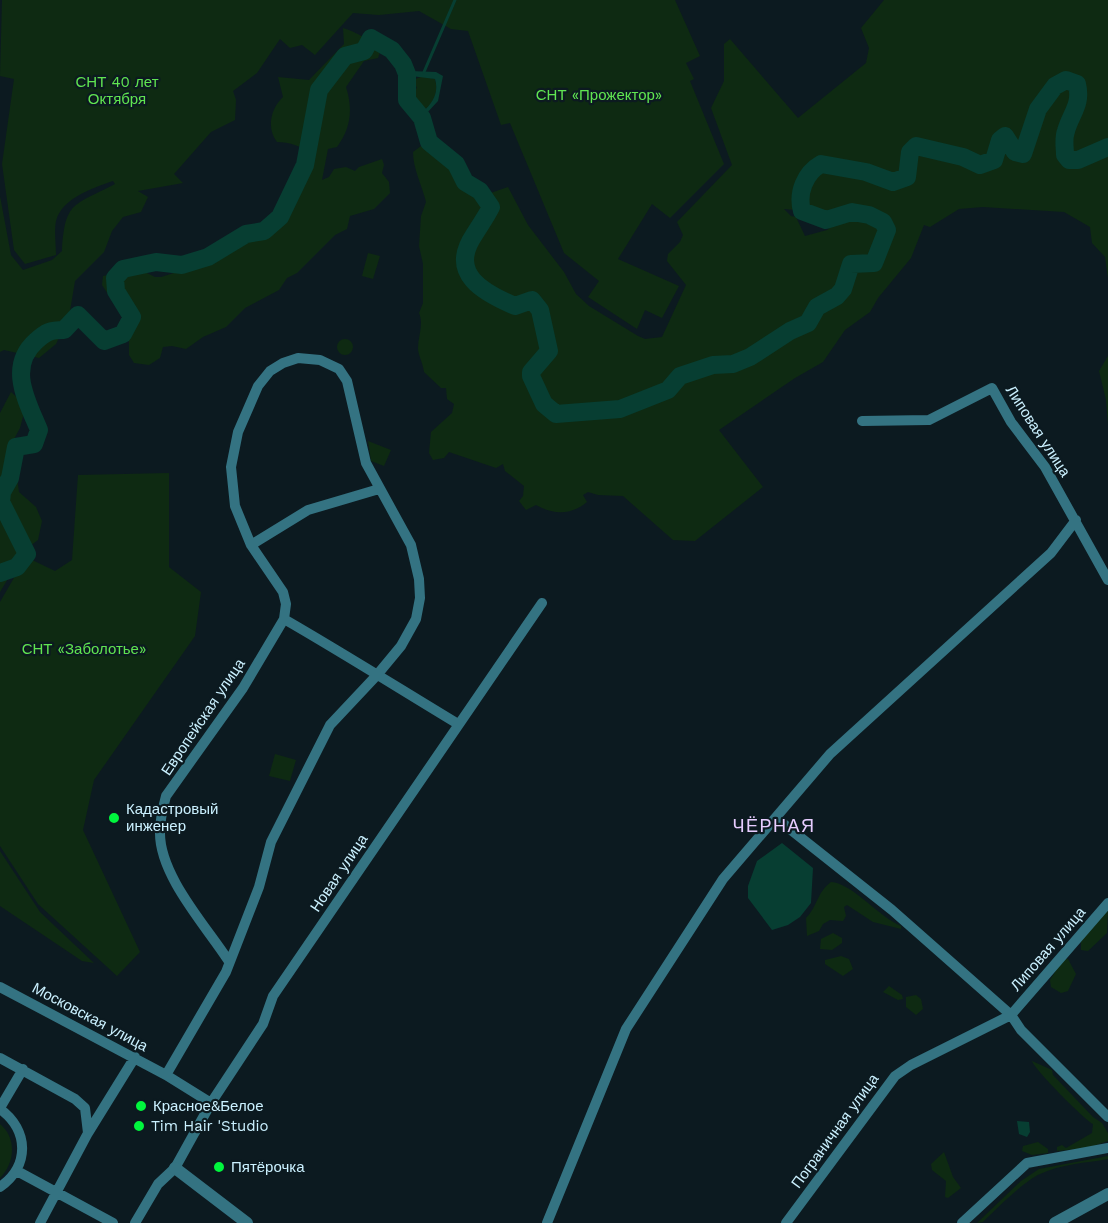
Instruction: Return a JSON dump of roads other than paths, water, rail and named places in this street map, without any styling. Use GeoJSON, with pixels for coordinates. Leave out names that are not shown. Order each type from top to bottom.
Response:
{"type":"FeatureCollection","features":[{"type":"Feature","properties":{"kind":"street"},"geometry":{"type":"LineString","coordinates":[[211,1103],[166,1076],[226,972],[228,960],[259,887],[271,842],[330,725],[377,675],[409,633],[416,619],[420,598],[419,579],[411,545],[366,463],[347,381],[339,369],[320,360],[298,358],[283,363],[270,371],[258,386],[235,443],[231,483],[235,506],[251,545],[283,592],[286,604],[284,619],[377,675],[458,724]]}},
{"type":"Feature","properties":{"kind":"street","name":"Липовая улица"},"geometry":{"type":"LineString","coordinates":[[862,422],[929,420],[992,388],[1076,520],[1108,580]]}},
{"type":"Feature","properties":{"kind":"street"},"geometry":{"type":"LineString","coordinates":[[251,545],[308,510],[379,489]]}},
{"type":"Feature","properties":{"kind":"street"},"geometry":{"type":"LineString","coordinates":[[547,1223],[626,1029],[723,879],[830,754],[1051,553],[1076,520]]}},
{"type":"Feature","properties":{"kind":"street","name":"Новая улица"},"geometry":{"type":"LineString","coordinates":[[135,1223],[158,1184],[175,1168],[211,1103],[264,1024],[273,996],[542,603]]}},
{"type":"Feature","properties":{"kind":"street","name":"Европейская улица"},"geometry":{"type":"LineString","coordinates":[[228,960],[183,895],[169,867],[161,847],[162,813],[166,796],[243,688],[284,619]]}},
{"type":"Feature","properties":{"kind":"street"},"geometry":{"type":"LineString","coordinates":[[776,818],[892,910],[1011,1015],[1021,1030],[1108,1117]]}},
{"type":"Feature","properties":{"kind":"street","name":"Липовая улица"},"geometry":{"type":"LineString","coordinates":[[1011,1015],[1108,903]]}},
{"type":"Feature","properties":{"kind":"street","name":"Московская улица"},"geometry":{"type":"LineString","coordinates":[[0,987],[135,1057],[166,1076]]}},
{"type":"Feature","properties":{"kind":"street","name":"Пограничная улица"},"geometry":{"type":"LineString","coordinates":[[786,1223],[895,1076],[911,1065],[1011,1015]]}},
{"type":"Feature","properties":{"kind":"street"},"geometry":{"type":"LineString","coordinates":[[40,1223],[88,1133],[135,1057]]}},
{"type":"Feature","properties":{"kind":"street"},"geometry":{"type":"LineString","coordinates":[[0,1058],[75,1099],[85,1108],[88,1133]]}},
{"type":"Feature","properties":{"kind":"street"},"geometry":{"type":"LineString","coordinates":[[0,1187],[17,1171],[23,1148],[21,1136],[9,1116],[0,1108],[23,1070]]}},
{"type":"Feature","properties":{"kind":"street"},"geometry":{"type":"LineString","coordinates":[[962,1223],[1028,1163],[1108,1148]]}},
{"type":"Feature","properties":{"kind":"street"},"geometry":{"type":"LineString","coordinates":[[175,1168],[247,1223]]}},
{"type":"Feature","properties":{"kind":"street"},"geometry":{"type":"LineString","coordinates":[[17,1171],[113,1223]]}},
{"type":"Feature","properties":{"kind":"street"},"geometry":{"type":"LineString","coordinates":[[1055,1223],[1108,1194]]}},
{"type":"Feature","properties":{"kind":"waterway"},"geometry":{"type":"LineString","coordinates":[[424,72],[455,0]]}},
{"type":"Feature","properties":{"kind":"waterway"},"geometry":{"type":"LineString","coordinates":[[0,573],[17,567],[27,554],[1,502],[2,492],[10,478],[16,447],[34,444],[39,430],[22,384],[21,373],[27,351],[46,334],[64,330],[78,315],[104,341],[123,334],[132,317],[116,291],[115,278],[123,269],[156,262],[182,265],[208,257],[246,234],[264,231],[280,217],[305,165],[319,90],[345,56],[364,51],[371,38],[392,50],[403,64],[407,74],[407,100],[422,118],[429,142],[456,164],[465,182],[480,191],[491,207],[467,249],[465,261],[467,271],[473,280],[492,295],[515,306],[532,300],[540,310],[549,351],[531,372],[531,376],[544,404],[556,414],[620,409],[668,390],[680,376],[713,365],[733,364],[750,357],[790,331],[808,323],[817,307],[837,296],[843,289],[851,264],[874,263],[887,230],[883,222],[869,215],[852,212],[826,220],[802,211],[801,197],[804,184],[815,168],[821,164],[866,172],[893,182],[907,177],[910,152],[916,146],[963,157],[980,165],[994,160],[1000,140],[1005,136],[1015,152],[1023,154],[1038,109],[1055,86],[1066,80],[1077,84],[1078,98],[1065,134],[1065,155],[1069,160],[1078,160],[1108,147]]}},
{"type":"Feature","properties":{"kind":"place","name":"Кадастровый инженер"},"geometry":{"type":"Point","coordinates":[114,818]}},
{"type":"Feature","properties":{"kind":"place","name":"Красное&Белое"},"geometry":{"type":"Point","coordinates":[141,1106]}},
{"type":"Feature","properties":{"kind":"place","name":"Tim Hair 'Studio"},"geometry":{"type":"Point","coordinates":[139,1126]}},
{"type":"Feature","properties":{"kind":"place","name":"Пятёрочка"},"geometry":{"type":"Point","coordinates":[219,1167]}},
{"type":"Feature","properties":{"kind":"district","name":"ЧЁРНАЯ"},"geometry":{"type":"Point","coordinates":[774,825]}},
{"type":"Feature","properties":{"kind":"park label","name":"СНТ 40 лет Октября"},"geometry":{"type":"Point","coordinates":[117,90]}},
{"type":"Feature","properties":{"kind":"park label","name":"СНТ «Прожектор»"},"geometry":{"type":"Point","coordinates":[599,95]}},
{"type":"Feature","properties":{"kind":"park label","name":"СНТ «Заболотье»"},"geometry":{"type":"Point","coordinates":[84,649]}}]}
